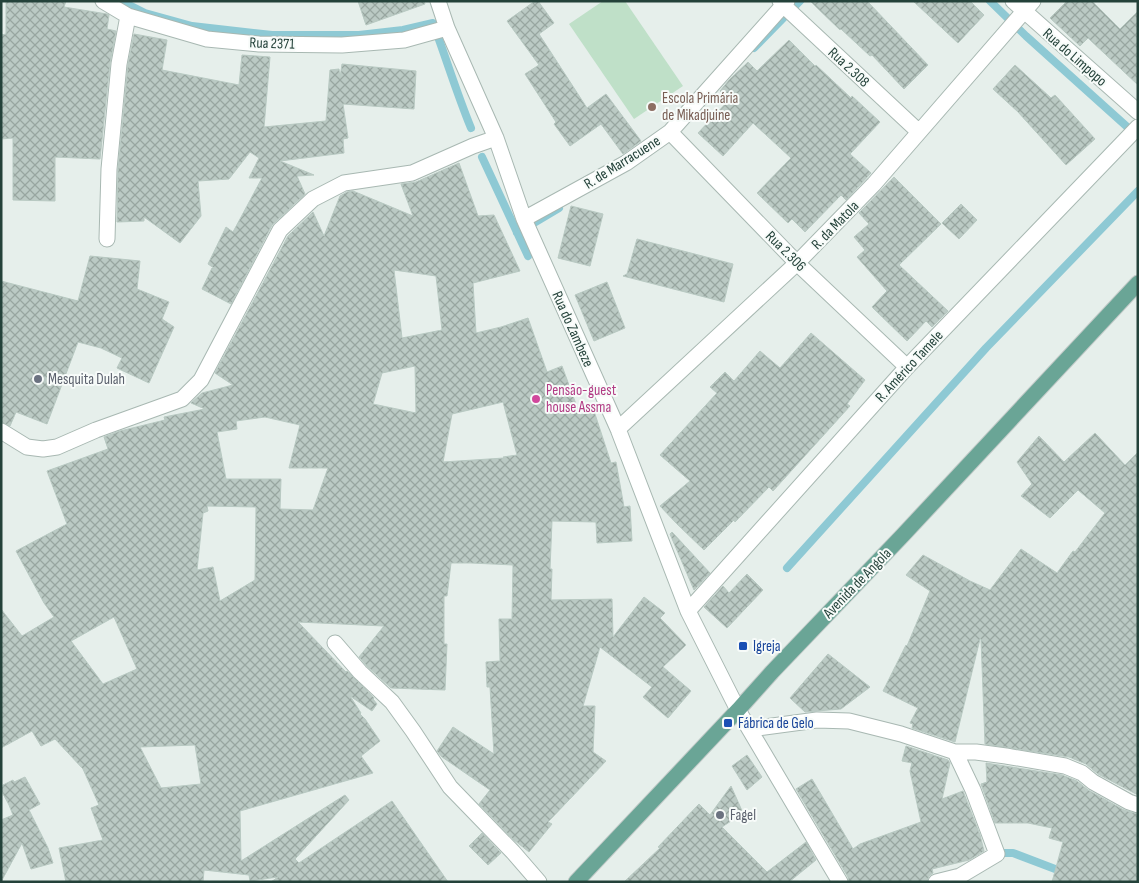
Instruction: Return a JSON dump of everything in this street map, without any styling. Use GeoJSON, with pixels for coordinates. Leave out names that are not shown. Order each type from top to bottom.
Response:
{"type":"FeatureCollection","features":[{"type":"Feature","properties":{"kind":"main road","name":"Avenida de Angola"},"geometry":{"type":"LineString","coordinates":[[576,882],[1138,283]]}},
{"type":"Feature","properties":{"kind":"street","name":"Rua 2371"},"geometry":{"type":"LineString","coordinates":[[103,1],[128,16],[207,39],[259,44],[342,45],[404,40],[447,28]]}},
{"type":"Feature","properties":{"kind":"street","name":"Rua do Zambeze"},"geometry":{"type":"LineString","coordinates":[[438,1],[447,28],[496,138],[524,219],[618,429],[688,611],[738,710],[840,882]]}},
{"type":"Feature","properties":{"kind":"street","name":"Rua do Limpopo"},"geometry":{"type":"LineString","coordinates":[[1012,1],[1028,6],[1138,112]]}},
{"type":"Feature","properties":{"kind":"street","name":"R. de Marracuene"},"geometry":{"type":"LineString","coordinates":[[524,219],[626,163],[670,132],[783,3]]}},
{"type":"Feature","properties":{"kind":"street","name":"Rua 2.308"},"geometry":{"type":"LineString","coordinates":[[783,3],[919,132]]}},
{"type":"Feature","properties":{"kind":"street","name":"R. da Matola"},"geometry":{"type":"LineString","coordinates":[[618,429],[798,263],[874,184],[1028,6]]}},
{"type":"Feature","properties":{"kind":"street"},"geometry":{"type":"LineString","coordinates":[[107,239],[109,169],[119,64],[128,16]]}},
{"type":"Feature","properties":{"kind":"street","name":"R. Américo Tamele"},"geometry":{"type":"LineString","coordinates":[[688,611],[907,367],[1138,127]]}},
{"type":"Feature","properties":{"kind":"street","name":"Rua 2.306"},"geometry":{"type":"LineString","coordinates":[[670,132],[798,263],[907,367]]}},
{"type":"Feature","properties":{"kind":"street"},"geometry":{"type":"LineString","coordinates":[[1,431],[27,447],[43,449],[57,446],[182,399],[201,380],[280,230],[314,198],[344,183],[412,173],[496,138]]}},
{"type":"Feature","properties":{"kind":"street"},"geometry":{"type":"LineString","coordinates":[[335,643],[360,672],[392,702],[413,730],[450,787],[513,852],[539,882]]}},
{"type":"Feature","properties":{"kind":"street"},"geometry":{"type":"LineString","coordinates":[[750,730],[817,720],[849,721],[901,734],[955,752],[976,752],[1065,766],[1082,773],[1093,782],[1138,805]]}},
{"type":"Feature","properties":{"kind":"street"},"geometry":{"type":"LineString","coordinates":[[936,882],[960,876],[997,854],[973,790],[955,752]]}},
{"type":"Feature","properties":{"kind":"green space"},"geometry":{"type":"Polygon","coordinates":[[[603,1],[625,1],[683,86],[634,119],[569,24],[603,1]]]}},
{"type":"Feature","properties":{"kind":"building"},"geometry":{"type":"Polygon","coordinates":[[[6,1],[66,1],[64,7],[109,15],[107,29],[116,31],[110,63],[100,159],[55,157],[55,201],[13,200],[13,138],[1,139],[1,35],[6,34],[6,1]]]}},
{"type":"Feature","properties":{"kind":"building"},"geometry":{"type":"Polygon","coordinates":[[[358,1],[424,1],[425,4],[366,25],[358,1]]]}},
{"type":"Feature","properties":{"kind":"building"},"geometry":{"type":"Polygon","coordinates":[[[535,1],[538,1],[554,23],[539,34],[587,108],[606,94],[641,141],[623,154],[601,124],[570,146],[554,124],[556,122],[525,74],[539,65],[507,21],[535,1]]]}},
{"type":"Feature","properties":{"kind":"building"},"geometry":{"type":"Polygon","coordinates":[[[810,1],[867,1],[928,65],[904,89],[872,55],[870,56],[840,30],[810,1]]]}},
{"type":"Feature","properties":{"kind":"building"},"geometry":{"type":"Polygon","coordinates":[[[913,1],[970,1],[984,15],[958,43],[913,1]]]}},
{"type":"Feature","properties":{"kind":"building"},"geometry":{"type":"Polygon","coordinates":[[[1067,1],[1092,1],[1120,29],[1138,11],[1138,85],[1088,38],[1080,46],[1050,18],[1067,1]]]}},
{"type":"Feature","properties":{"kind":"building"},"geometry":{"type":"Polygon","coordinates":[[[134,34],[167,40],[162,70],[239,85],[242,55],[270,57],[264,127],[326,121],[330,70],[339,69],[340,78],[342,64],[416,71],[414,109],[343,104],[348,138],[343,139],[344,153],[280,161],[314,175],[297,176],[305,194],[272,225],[231,304],[202,289],[212,268],[214,268],[208,264],[226,227],[233,232],[262,178],[249,178],[259,158],[250,152],[229,179],[198,181],[201,216],[180,243],[144,217],[144,221],[117,222],[118,170],[128,65],[134,34]]]}},
{"type":"Feature","properties":{"kind":"building"},"geometry":{"type":"Polygon","coordinates":[[[789,40],[815,66],[880,122],[850,154],[871,173],[846,200],[841,195],[805,232],[792,219],[788,223],[757,193],[791,158],[753,123],[723,156],[698,133],[729,100],[720,91],[729,80],[748,62],[757,71],[789,40]]]}},
{"type":"Feature","properties":{"kind":"building"},"geometry":{"type":"Polygon","coordinates":[[[1015,65],[1051,98],[1055,95],[1095,139],[1066,165],[1018,112],[993,89],[1015,65]]]}},
{"type":"Feature","properties":{"kind":"building"},"geometry":{"type":"Polygon","coordinates":[[[459,163],[478,216],[494,215],[520,271],[473,283],[476,333],[528,318],[547,372],[562,366],[580,415],[594,411],[611,463],[616,462],[624,507],[630,506],[632,541],[597,543],[596,522],[552,521],[551,600],[612,599],[613,637],[644,597],[665,613],[660,618],[686,645],[663,667],[691,691],[668,718],[643,697],[652,687],[600,647],[583,706],[595,706],[593,752],[606,761],[548,822],[552,824],[529,852],[514,840],[479,804],[490,790],[442,757],[437,751],[453,727],[494,754],[490,687],[487,687],[486,662],[500,661],[499,619],[512,619],[513,565],[451,563],[447,596],[444,596],[444,644],[447,644],[445,690],[391,688],[367,666],[359,657],[384,626],[298,622],[374,698],[377,704],[372,711],[350,696],[360,714],[380,741],[361,756],[373,773],[240,811],[241,861],[345,795],[349,800],[295,859],[299,863],[392,801],[448,882],[271,882],[278,877],[250,881],[249,875],[204,870],[203,882],[66,882],[59,848],[103,840],[91,808],[99,805],[83,769],[55,739],[41,746],[32,731],[1,748],[1,609],[22,636],[54,617],[44,603],[16,551],[67,524],[47,471],[108,449],[104,437],[165,420],[164,417],[205,409],[191,403],[202,393],[233,385],[215,373],[288,236],[313,212],[324,236],[340,196],[353,191],[413,216],[401,184],[416,182],[459,163]],[[394,270],[402,338],[442,330],[436,276],[394,270]],[[415,366],[382,373],[373,404],[416,413],[415,366]],[[503,402],[452,414],[443,462],[504,458],[517,455],[503,402]],[[265,417],[236,421],[237,429],[217,432],[226,479],[281,479],[280,509],[313,510],[328,468],[289,468],[300,425],[265,417]],[[207,506],[208,511],[203,513],[197,570],[213,567],[220,601],[255,580],[256,507],[207,506]],[[114,617],[71,641],[103,684],[137,669],[114,617]],[[195,745],[140,747],[161,788],[201,784],[195,745]]]}},
{"type":"Feature","properties":{"kind":"building"},"geometry":{"type":"Polygon","coordinates":[[[894,177],[941,224],[899,265],[948,311],[932,327],[926,321],[907,341],[872,307],[887,291],[857,257],[865,250],[854,237],[869,224],[859,213],[894,177]]]}},
{"type":"Feature","properties":{"kind":"building"},"geometry":{"type":"Polygon","coordinates":[[[961,204],[977,220],[959,239],[942,223],[961,204]]]}},
{"type":"Feature","properties":{"kind":"building"},"geometry":{"type":"Polygon","coordinates":[[[571,206],[603,214],[590,266],[558,258],[571,206]]]}},
{"type":"Feature","properties":{"kind":"building"},"geometry":{"type":"Polygon","coordinates":[[[637,239],[733,264],[724,302],[623,276],[627,274],[637,239]]]}},
{"type":"Feature","properties":{"kind":"building"},"geometry":{"type":"Polygon","coordinates":[[[90,256],[140,261],[137,289],[169,302],[162,319],[174,327],[149,383],[117,368],[122,358],[101,348],[78,342],[47,424],[16,412],[10,426],[1,422],[1,281],[78,301],[90,256]]]}},
{"type":"Feature","properties":{"kind":"building"},"geometry":{"type":"Polygon","coordinates":[[[607,282],[625,328],[594,341],[575,295],[607,282]]]}},
{"type":"Feature","properties":{"kind":"building"},"geometry":{"type":"Polygon","coordinates":[[[811,333],[865,380],[847,404],[850,406],[773,491],[769,487],[704,550],[660,506],[690,481],[660,455],[717,393],[710,387],[725,372],[734,381],[760,351],[780,368],[811,333]]]}},
{"type":"Feature","properties":{"kind":"building"},"geometry":{"type":"Polygon","coordinates":[[[1095,433],[1125,465],[1138,452],[1138,795],[1098,774],[1086,764],[1069,757],[985,744],[981,639],[955,742],[912,728],[913,724],[910,723],[918,708],[883,691],[907,646],[930,591],[906,575],[923,555],[990,590],[1021,549],[1057,573],[1073,551],[1075,552],[1105,513],[1078,490],[1050,518],[1021,496],[1032,484],[1017,462],[1039,436],[1064,462],[1095,433]]]}},
{"type":"Feature","properties":{"kind":"building"},"geometry":{"type":"Polygon","coordinates":[[[672,532],[710,573],[694,590],[670,534],[672,532]]]}},
{"type":"Feature","properties":{"kind":"building"},"geometry":{"type":"Polygon","coordinates":[[[747,574],[763,590],[727,628],[704,607],[723,586],[729,593],[747,574]]]}},
{"type":"Feature","properties":{"kind":"building"},"geometry":{"type":"Polygon","coordinates":[[[828,654],[870,687],[841,709],[805,712],[790,698],[828,654]]]}},
{"type":"Feature","properties":{"kind":"building"},"geometry":{"type":"Polygon","coordinates":[[[906,746],[948,760],[950,763],[942,799],[963,791],[980,835],[984,851],[969,860],[932,869],[933,873],[927,881],[849,882],[848,877],[796,789],[812,779],[853,849],[860,844],[921,822],[910,771],[912,763],[902,761],[906,746]]]}},
{"type":"Feature","properties":{"kind":"building"},"geometry":{"type":"Polygon","coordinates":[[[747,755],[762,777],[747,790],[732,766],[747,755]]]}},
{"type":"Feature","properties":{"kind":"building"},"geometry":{"type":"Polygon","coordinates":[[[986,763],[1062,775],[1077,781],[1088,790],[1124,810],[1138,814],[1138,882],[1052,882],[1063,842],[1049,838],[1052,828],[1028,823],[995,823],[981,784],[987,782],[986,763]]]}},
{"type":"Feature","properties":{"kind":"building"},"geometry":{"type":"Polygon","coordinates":[[[25,777],[40,804],[29,810],[48,848],[53,863],[31,869],[22,843],[1,882],[1,820],[13,815],[1,787],[13,780],[14,782],[25,777]]]}},
{"type":"Feature","properties":{"kind":"building"},"geometry":{"type":"Polygon","coordinates":[[[731,786],[743,813],[722,827],[767,872],[806,842],[816,860],[789,882],[624,882],[660,848],[658,847],[699,804],[710,815],[731,786]]]}},
{"type":"Feature","properties":{"kind":"building"},"geometry":{"type":"Polygon","coordinates":[[[482,833],[501,853],[488,865],[469,846],[482,833]]]}},
{"type":"Feature","properties":{"kind":"waterway"},"geometry":{"type":"LineString","coordinates":[[121,1],[145,13],[192,26],[272,35],[359,35],[403,30],[433,23],[471,128]]}},
{"type":"Feature","properties":{"kind":"waterway"},"geometry":{"type":"LineString","coordinates":[[754,48],[800,1]]}},
{"type":"Feature","properties":{"kind":"waterway"},"geometry":{"type":"LineString","coordinates":[[990,1],[1134,133]]}},
{"type":"Feature","properties":{"kind":"waterway"},"geometry":{"type":"LineString","coordinates":[[482,157],[528,256]]}},
{"type":"Feature","properties":{"kind":"waterway"},"geometry":{"type":"LineString","coordinates":[[787,568],[986,348],[1138,191]]}},
{"type":"Feature","properties":{"kind":"waterway"},"geometry":{"type":"LineString","coordinates":[[517,233],[559,208]]}},
{"type":"Feature","properties":{"kind":"waterway"},"geometry":{"type":"LineString","coordinates":[[996,853],[1013,853],[1063,872]]}},
{"type":"Feature","properties":{"kind":"place","name":"Escola Primária de Mikadjuine"},"geometry":{"type":"Point","coordinates":[652,107]}},
{"type":"Feature","properties":{"kind":"place","name":"Mesquita Dulah"},"geometry":{"type":"Point","coordinates":[38,379]}},
{"type":"Feature","properties":{"kind":"place","name":"Pensão-guest house Assma"},"geometry":{"type":"Point","coordinates":[536,399]}},
{"type":"Feature","properties":{"kind":"place","name":"Igreja"},"geometry":{"type":"Point","coordinates":[743,646]}},
{"type":"Feature","properties":{"kind":"place","name":"Fábrica de Gelo"},"geometry":{"type":"Point","coordinates":[728,723]}},
{"type":"Feature","properties":{"kind":"place","name":"Fagel"},"geometry":{"type":"Point","coordinates":[720,815]}}]}
